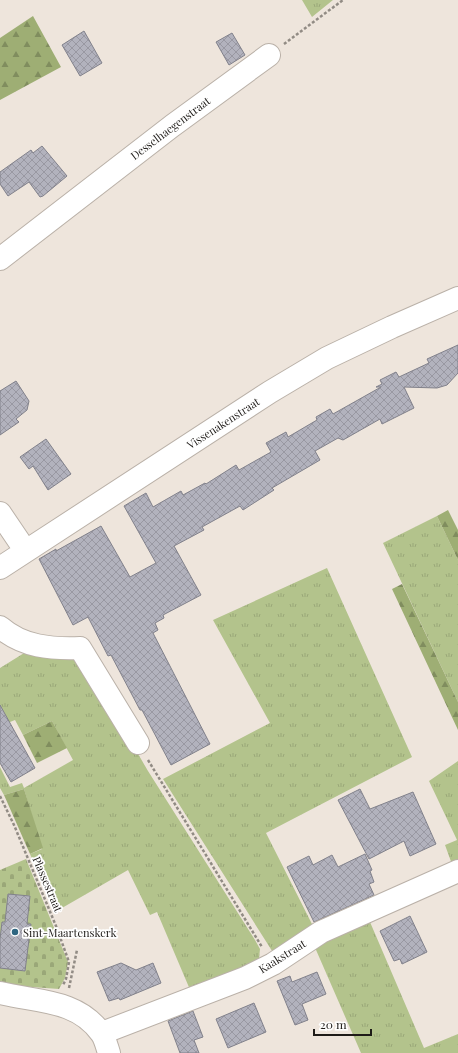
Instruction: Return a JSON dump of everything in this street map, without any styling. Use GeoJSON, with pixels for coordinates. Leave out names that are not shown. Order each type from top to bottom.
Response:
{"type":"FeatureCollection","features":[{"type":"Feature","properties":{"kind":"street","name":"Desselhaegenstraat"},"geometry":{"type":"LineString","coordinates":[[0,259],[172,126],[269,55]]}},
{"type":"Feature","properties":{"kind":"street","name":"Vissenakenstraat"},"geometry":{"type":"LineString","coordinates":[[0,568],[25,550],[270,392],[327,358],[458,298]]}},
{"type":"Feature","properties":{"kind":"street"},"geometry":{"type":"LineString","coordinates":[[0,513],[25,550]]}},
{"type":"Feature","properties":{"kind":"street"},"geometry":{"type":"LineString","coordinates":[[0,627],[9,635],[28,643],[55,648],[80,648],[138,743]]}},
{"type":"Feature","properties":{"kind":"street","name":"Kaakstraat"},"geometry":{"type":"LineString","coordinates":[[106,1043],[199,997],[245,978],[273,964],[321,932],[458,870]]}},
{"type":"Feature","properties":{"kind":"street"},"geometry":{"type":"LineString","coordinates":[[0,993],[58,1004],[75,1010],[89,1020],[106,1043]]}},
{"type":"Feature","properties":{"kind":"path"},"geometry":{"type":"LineString","coordinates":[[269,55],[343,0]]}},
{"type":"Feature","properties":{"kind":"path"},"geometry":{"type":"LineString","coordinates":[[138,743],[273,964]]}},
{"type":"Feature","properties":{"kind":"path","name":"Plassestraat"},"geometry":{"type":"LineString","coordinates":[[0,796],[56,926],[69,962],[66,979],[58,1004]]}},
{"type":"Feature","properties":{"kind":"path"},"geometry":{"type":"LineString","coordinates":[[58,1004],[77,950]]}},
{"type":"Feature","properties":{"kind":"green space"},"geometry":{"type":"Polygon","coordinates":[[[302,0],[333,0],[312,17],[302,0]]]}},
{"type":"Feature","properties":{"kind":"green space"},"geometry":{"type":"Polygon","coordinates":[[[33,16],[61,67],[0,100],[0,38],[33,16]]]}},
{"type":"Feature","properties":{"kind":"green space"},"geometry":{"type":"Polygon","coordinates":[[[448,510],[458,530],[458,560],[437,516],[448,510]]]}},
{"type":"Feature","properties":{"kind":"green space"},"geometry":{"type":"Polygon","coordinates":[[[437,516],[458,560],[458,702],[383,543],[437,516]]]}},
{"type":"Feature","properties":{"kind":"green space"},"geometry":{"type":"Polygon","coordinates":[[[327,568],[412,757],[266,833],[315,930],[274,954],[163,779],[270,723],[213,620],[327,568]]]}},
{"type":"Feature","properties":{"kind":"green space"},"geometry":{"type":"Polygon","coordinates":[[[402,584],[458,702],[458,730],[392,589],[402,584]]]}},
{"type":"Feature","properties":{"kind":"green space"},"geometry":{"type":"Polygon","coordinates":[[[29,650],[68,654],[88,668],[148,771],[255,940],[260,949],[259,959],[191,992],[157,912],[150,915],[128,870],[55,912],[30,854],[42,849],[24,789],[4,795],[0,788],[0,767],[10,787],[22,783],[24,788],[73,760],[52,721],[23,735],[15,720],[0,726],[0,668],[29,650]]]}},
{"type":"Feature","properties":{"kind":"green space"},"geometry":{"type":"Polygon","coordinates":[[[52,721],[67,748],[37,763],[23,735],[52,721]]]}},
{"type":"Feature","properties":{"kind":"green space"},"geometry":{"type":"Polygon","coordinates":[[[458,761],[458,865],[453,867],[445,845],[457,840],[429,781],[458,761]]]}},
{"type":"Feature","properties":{"kind":"green space"},"geometry":{"type":"Polygon","coordinates":[[[24,789],[43,848],[30,854],[4,795],[24,789]]]}},
{"type":"Feature","properties":{"kind":"green space"},"geometry":{"type":"Polygon","coordinates":[[[26,859],[68,962],[65,978],[59,989],[18,986],[0,981],[0,870],[26,859]]]}},
{"type":"Feature","properties":{"kind":"green space"},"geometry":{"type":"Polygon","coordinates":[[[367,915],[424,1048],[458,1034],[458,1053],[361,1053],[313,943],[367,915]]]}},
{"type":"Feature","properties":{"kind":"building"},"geometry":{"type":"Polygon","coordinates":[[[84,31],[102,63],[80,76],[62,45],[84,31]]]}},
{"type":"Feature","properties":{"kind":"building"},"geometry":{"type":"Polygon","coordinates":[[[232,33],[245,55],[229,65],[216,42],[232,33]]]}},
{"type":"Feature","properties":{"kind":"building"},"geometry":{"type":"Polygon","coordinates":[[[42,146],[67,176],[43,196],[40,197],[29,182],[8,196],[0,184],[0,172],[31,150],[33,153],[42,146]]]}},
{"type":"Feature","properties":{"kind":"building"},"geometry":{"type":"Polygon","coordinates":[[[458,345],[458,373],[447,385],[437,388],[404,387],[414,408],[382,424],[380,419],[343,440],[338,438],[315,451],[320,460],[272,488],[274,490],[243,510],[240,506],[202,527],[204,530],[174,546],[201,595],[163,615],[164,618],[155,623],[158,630],[153,633],[210,744],[171,765],[111,655],[108,656],[88,617],[73,625],[39,559],[101,526],[130,577],[156,563],[124,506],[146,493],[153,507],[181,491],[183,495],[205,483],[206,484],[236,465],[239,470],[271,452],[266,443],[286,432],[288,437],[317,420],[316,417],[330,409],[333,414],[381,387],[376,387],[382,384],[380,380],[396,372],[399,377],[429,363],[427,359],[458,345]]]}},
{"type":"Feature","properties":{"kind":"building"},"geometry":{"type":"Polygon","coordinates":[[[16,381],[29,401],[27,410],[16,419],[19,422],[0,435],[0,391],[16,381]]]}},
{"type":"Feature","properties":{"kind":"building"},"geometry":{"type":"Polygon","coordinates":[[[46,439],[71,474],[48,490],[33,466],[29,469],[20,457],[46,439]]]}},
{"type":"Feature","properties":{"kind":"building"},"geometry":{"type":"Polygon","coordinates":[[[0,705],[35,768],[11,782],[0,763],[0,705]]]}},
{"type":"Feature","properties":{"kind":"building"},"geometry":{"type":"Polygon","coordinates":[[[360,789],[370,809],[413,792],[436,844],[410,856],[404,841],[369,859],[338,800],[360,789]]]}},
{"type":"Feature","properties":{"kind":"building"},"geometry":{"type":"Polygon","coordinates":[[[365,854],[372,870],[370,871],[374,882],[369,884],[374,895],[314,922],[287,867],[309,856],[313,865],[332,855],[338,867],[365,854]]]}},
{"type":"Feature","properties":{"kind":"building","name":"Sint-Maartenskerk"},"geometry":{"type":"Polygon","coordinates":[[[8,894],[30,896],[27,924],[31,924],[25,971],[0,968],[0,939],[2,922],[5,922],[8,894]]]}},
{"type":"Feature","properties":{"kind":"building"},"geometry":{"type":"Polygon","coordinates":[[[410,916],[427,952],[402,964],[400,959],[394,961],[380,931],[410,916]]]}},
{"type":"Feature","properties":{"kind":"building"},"geometry":{"type":"Polygon","coordinates":[[[121,963],[136,970],[153,963],[161,983],[120,1000],[119,998],[109,1001],[97,972],[121,963]]]}},
{"type":"Feature","properties":{"kind":"building"},"geometry":{"type":"Polygon","coordinates":[[[317,972],[326,994],[302,1004],[308,1020],[295,1025],[277,981],[290,976],[292,982],[317,972]]]}},
{"type":"Feature","properties":{"kind":"building"},"geometry":{"type":"Polygon","coordinates":[[[254,1003],[266,1032],[228,1048],[216,1019],[254,1003]]]}},
{"type":"Feature","properties":{"kind":"building"},"geometry":{"type":"Polygon","coordinates":[[[193,1011],[203,1037],[194,1040],[199,1053],[180,1053],[168,1021],[193,1011]]]}},
{"type":"Feature","properties":{"kind":"place","name":"Sint-Maartenskerk"},"geometry":{"type":"Point","coordinates":[15,932]}}]}
